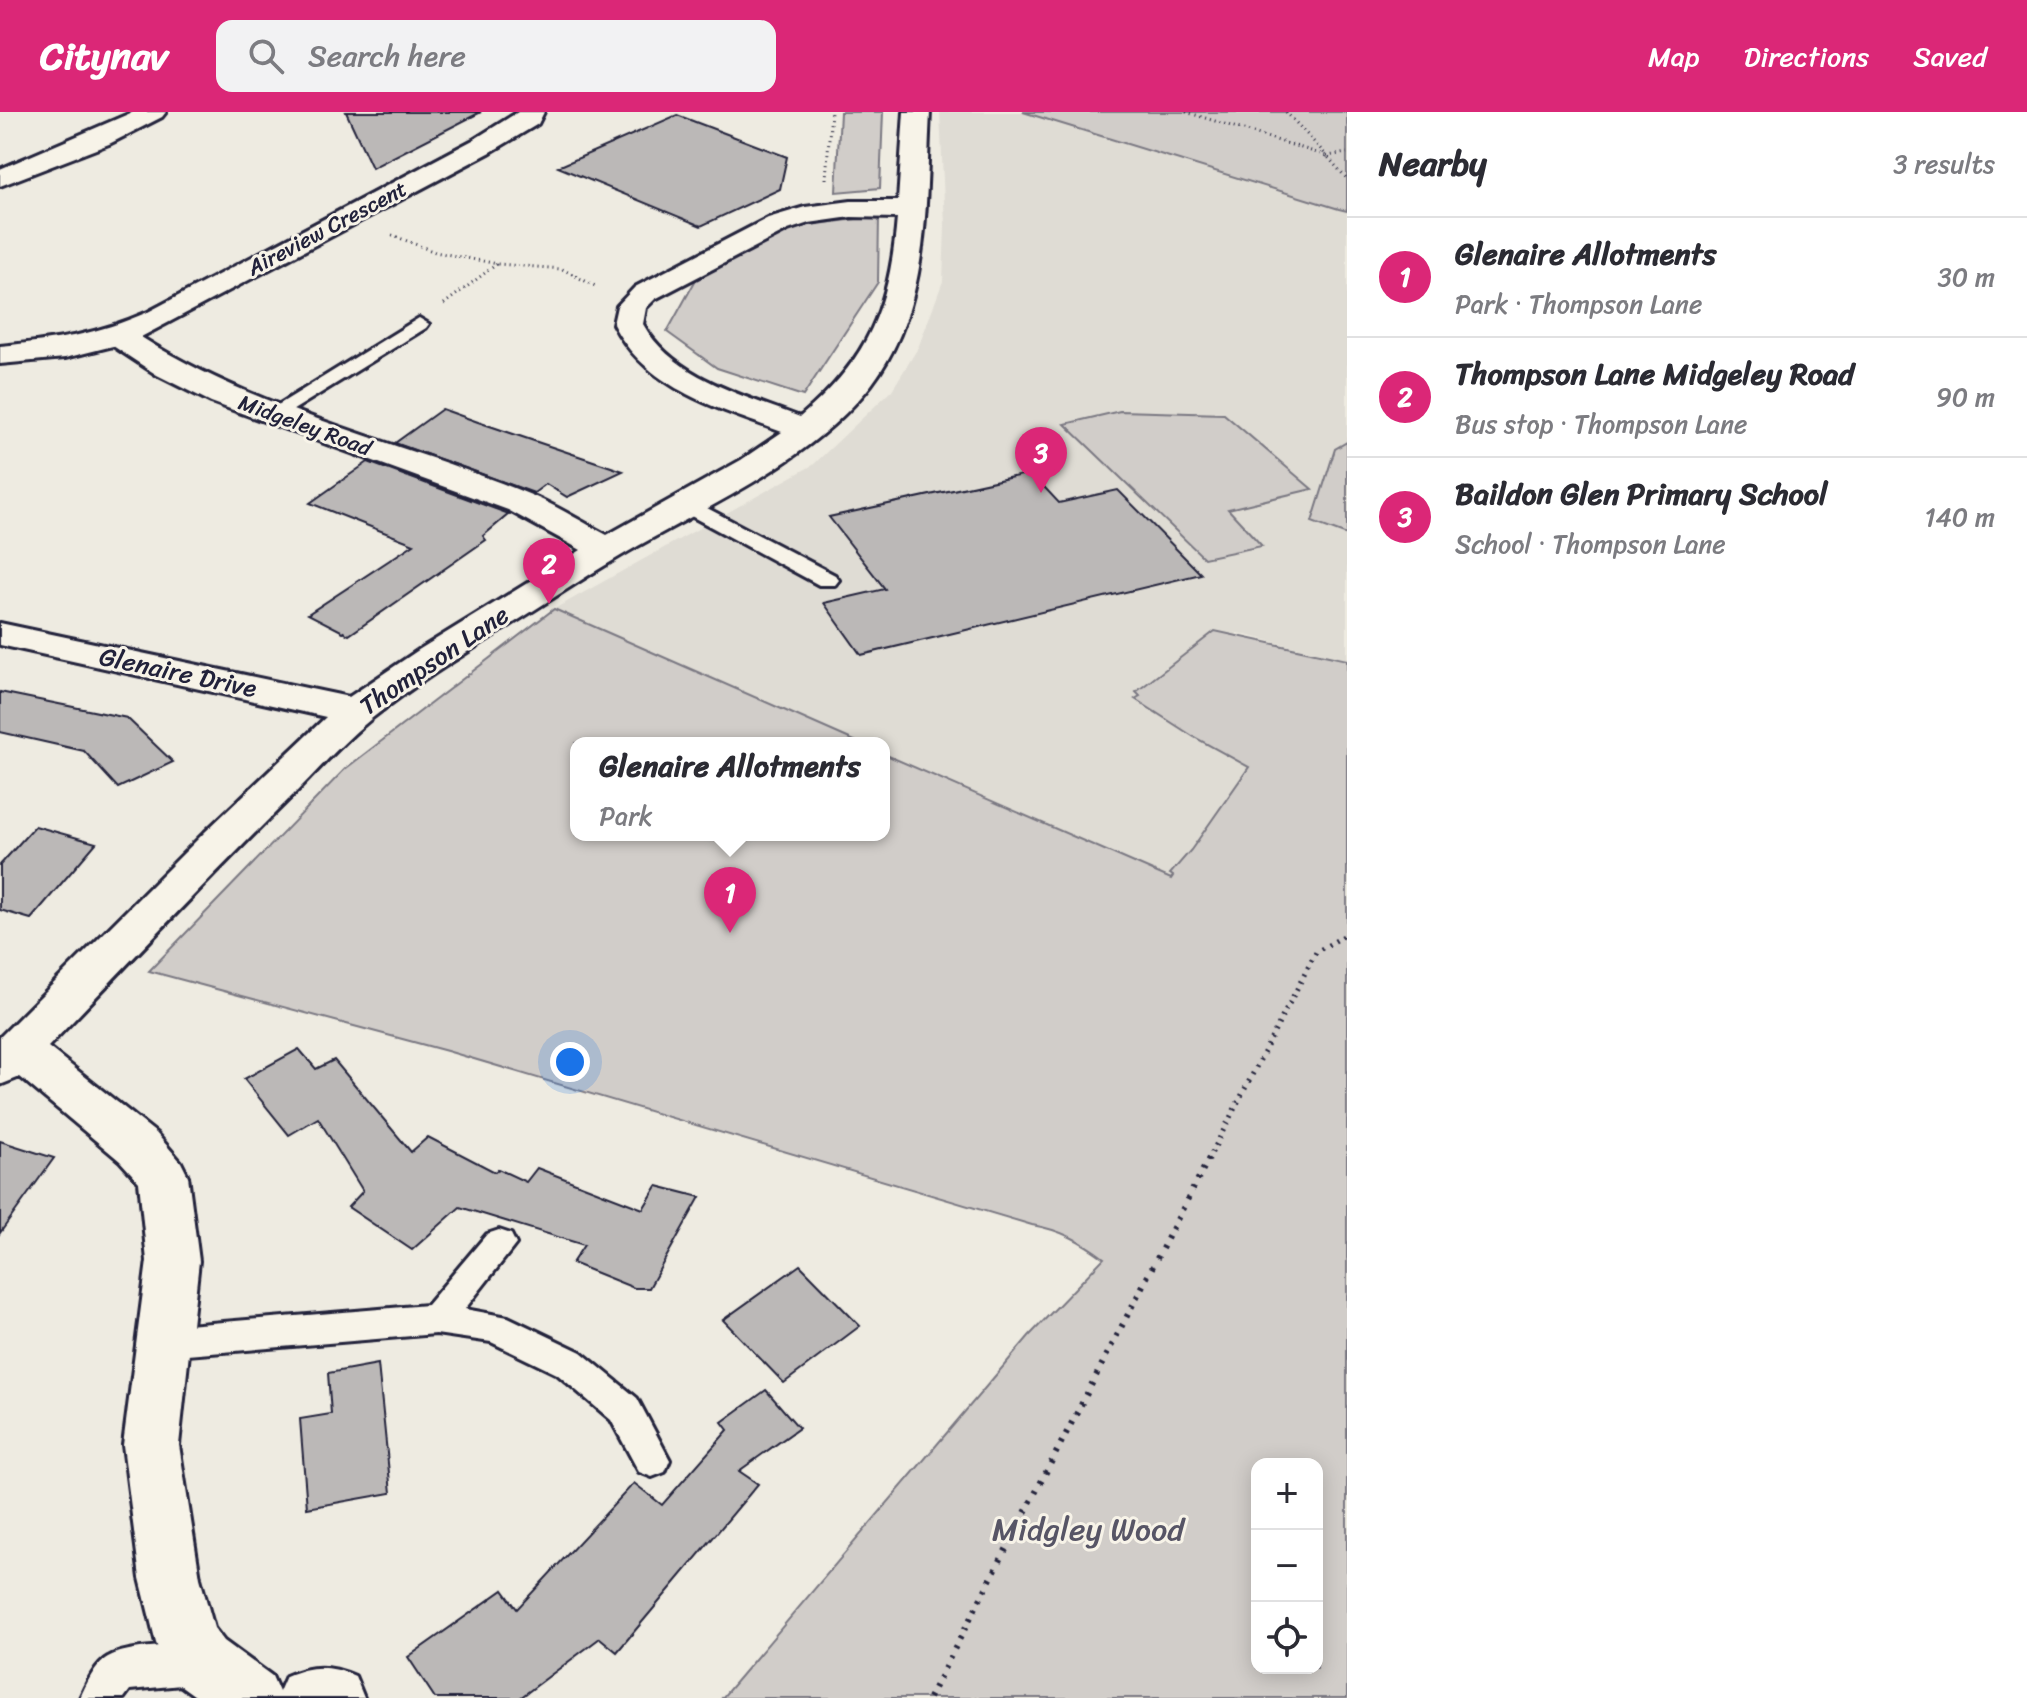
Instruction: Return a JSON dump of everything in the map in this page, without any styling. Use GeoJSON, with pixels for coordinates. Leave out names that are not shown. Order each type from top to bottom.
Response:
{"type":"FeatureCollection","features":[{"type":"Feature","properties":{"kind":"street"},"geometry":{"type":"LineString","coordinates":[[0,178],[100,138],[153,112]]}},
{"type":"Feature","properties":{"kind":"street","name":"Aireview Crescent"},"geometry":{"type":"LineString","coordinates":[[118,336],[159,318],[482,146],[529,119],[531,112]]}},
{"type":"Feature","properties":{"kind":"street","name":"Thompson Lane"},"geometry":{"type":"LineString","coordinates":[[9,1058],[220,842],[356,711],[433,657],[607,549],[753,467],[805,430],[850,389],[881,344],[897,304],[908,259],[917,112]]}},
{"type":"Feature","properties":{"kind":"street"},"geometry":{"type":"LineString","coordinates":[[805,430],[690,382],[644,353],[631,335],[628,324],[632,306],[645,293],[778,224],[823,210],[911,210]]}},
{"type":"Feature","properties":{"kind":"street"},"geometry":{"type":"LineString","coordinates":[[0,355],[65,349],[118,336]]}},
{"type":"Feature","properties":{"kind":"street","name":"Midgeley Road"},"geometry":{"type":"LineString","coordinates":[[118,336],[195,383],[520,503],[607,549]]}},
{"type":"Feature","properties":{"kind":"street","name":"Glenaire Drive"},"geometry":{"type":"LineString","coordinates":[[0,634],[356,711]]}},
{"type":"Feature","properties":{"kind":"street"},"geometry":{"type":"LineString","coordinates":[[9,1058],[138,1147],[163,1176],[173,1261],[151,1445],[170,1578],[187,1643],[202,1663],[250,1698]]}},
{"type":"Feature","properties":{"kind":"street"},"geometry":{"type":"LineString","coordinates":[[308,1698],[333,1698]]}},
{"type":"Feature","properties":{"kind":"lane"},"geometry":{"type":"LineString","coordinates":[[275,413],[419,324]]}},
{"type":"Feature","properties":{"kind":"lane"},"geometry":{"type":"LineString","coordinates":[[686,504],[827,580]]}},
{"type":"Feature","properties":{"kind":"lane"},"geometry":{"type":"LineString","coordinates":[[436,1319],[499,1244]]}},
{"type":"Feature","properties":{"kind":"lane"},"geometry":{"type":"LineString","coordinates":[[163,1342],[436,1319],[496,1328],[569,1363],[624,1409],[652,1460]]}},
{"type":"Feature","properties":{"kind":"lane"},"geometry":{"type":"LineString","coordinates":[[100,1698],[119,1672],[202,1663]]}},
{"type":"Feature","properties":{"kind":"path"},"geometry":{"type":"LineString","coordinates":[[823,210],[831,112]]}},
{"type":"Feature","properties":{"kind":"path"},"geometry":{"type":"LineString","coordinates":[[1186,112],[1327,156],[1347,153]]}},
{"type":"Feature","properties":{"kind":"path"},"geometry":{"type":"LineString","coordinates":[[1286,112],[1347,179]]}},
{"type":"Feature","properties":{"kind":"path"},"geometry":{"type":"LineString","coordinates":[[347,217],[435,252],[498,264],[562,269],[632,306]]}},
{"type":"Feature","properties":{"kind":"path"},"geometry":{"type":"LineString","coordinates":[[419,324],[498,264]]}},
{"type":"Feature","properties":{"kind":"path"},"geometry":{"type":"LineString","coordinates":[[929,1698],[1316,952],[1347,934]]}},
{"type":"Feature","properties":{"kind":"shaded area"},"geometry":{"type":"Polygon","coordinates":[[[940,112],[1023,112],[1347,211],[1347,442],[1335,449],[1312,522],[1347,535],[1347,660],[1237,633],[1194,737],[1250,766],[1171,879],[890,757],[890,737],[845,737],[554,609],[813,465],[892,390],[918,348],[943,281],[945,226],[940,112]]]}},
{"type":"Feature","properties":{"kind":"green space"},"geometry":{"type":"Polygon","coordinates":[[[840,112],[883,112],[880,188],[836,192],[840,112]]]}},
{"type":"Feature","properties":{"kind":"green space"},"geometry":{"type":"Polygon","coordinates":[[[1023,112],[1347,112],[1347,211],[1339,209],[1023,112]]]}},
{"type":"Feature","properties":{"kind":"green space"},"geometry":{"type":"Polygon","coordinates":[[[879,216],[878,282],[803,396],[717,368],[667,332],[699,274],[787,228],[879,216]]]}},
{"type":"Feature","properties":{"kind":"green space"},"geometry":{"type":"Polygon","coordinates":[[[1120,411],[1224,414],[1312,489],[1228,509],[1262,546],[1204,558],[1065,424],[1120,411]]]}},
{"type":"Feature","properties":{"kind":"green space"},"geometry":{"type":"Polygon","coordinates":[[[1347,442],[1347,535],[1312,522],[1335,449],[1347,442]]]}},
{"type":"Feature","properties":{"kind":"green space","name":"Midgley Wood"},"geometry":{"type":"Polygon","coordinates":[[[554,609],[845,737],[570,737],[570,841],[890,841],[890,757],[1171,879],[1173,876],[1170,874],[1191,850],[1249,767],[1194,737],[1135,699],[1140,696],[1136,692],[1215,631],[1347,660],[1347,1698],[722,1698],[1029,1336],[1104,1258],[1079,1241],[1052,1230],[447,1051],[149,971],[345,769],[554,609]]]}},
{"type":"Feature","properties":{"kind":"building"},"geometry":{"type":"Polygon","coordinates":[[[346,112],[481,112],[372,168],[346,112]]]}},
{"type":"Feature","properties":{"kind":"building"},"geometry":{"type":"Polygon","coordinates":[[[677,115],[787,157],[780,189],[701,226],[558,167],[677,115]]]}},
{"type":"Feature","properties":{"kind":"building"},"geometry":{"type":"Polygon","coordinates":[[[442,409],[623,471],[567,497],[546,484],[534,493],[395,443],[442,409]]]}},
{"type":"Feature","properties":{"kind":"building"},"geometry":{"type":"Polygon","coordinates":[[[368,462],[509,514],[483,536],[486,540],[349,635],[308,614],[414,544],[310,503],[368,462]]]}},
{"type":"Feature","properties":{"kind":"building"},"geometry":{"type":"Polygon","coordinates":[[[1031,473],[1059,503],[1118,490],[1201,574],[861,655],[824,603],[885,589],[829,517],[1031,473]]]}},
{"type":"Feature","properties":{"kind":"building"},"geometry":{"type":"Polygon","coordinates":[[[0,692],[127,718],[173,762],[118,788],[84,751],[0,732],[0,692]]]}},
{"type":"Feature","properties":{"kind":"building"},"geometry":{"type":"Polygon","coordinates":[[[35,826],[96,843],[31,919],[0,910],[0,865],[35,826]]]}},
{"type":"Feature","properties":{"kind":"building"},"geometry":{"type":"Polygon","coordinates":[[[299,1049],[316,1069],[334,1060],[411,1152],[428,1137],[495,1172],[498,1169],[526,1182],[537,1168],[643,1209],[657,1186],[700,1197],[649,1288],[634,1288],[572,1263],[584,1245],[460,1207],[412,1250],[348,1207],[363,1191],[318,1118],[289,1135],[244,1079],[299,1049]]]}},
{"type":"Feature","properties":{"kind":"building"},"geometry":{"type":"Polygon","coordinates":[[[0,1141],[54,1158],[0,1233],[0,1141]]]}},
{"type":"Feature","properties":{"kind":"building"},"geometry":{"type":"Polygon","coordinates":[[[800,1265],[860,1326],[784,1383],[723,1320],[800,1265]]]}},
{"type":"Feature","properties":{"kind":"building"},"geometry":{"type":"Polygon","coordinates":[[[378,1364],[391,1493],[307,1508],[300,1419],[331,1414],[328,1373],[378,1364]]]}},
{"type":"Feature","properties":{"kind":"building"},"geometry":{"type":"Polygon","coordinates":[[[766,1390],[799,1428],[739,1471],[758,1484],[617,1652],[600,1638],[520,1698],[435,1698],[408,1657],[503,1590],[517,1609],[634,1483],[662,1505],[728,1430],[722,1422],[766,1390]]]}},
{"type":"Feature","properties":{"kind":"place","name":"Baildon Glen Primary School"},"geometry":{"type":"Point","coordinates":[1041,493]}},
{"type":"Feature","properties":{"kind":"place","name":"Thompson Lane Midgeley Road"},"geometry":{"type":"Point","coordinates":[549,604]}},
{"type":"Feature","properties":{"kind":"place","name":"Glenaire Allotments"},"geometry":{"type":"Point","coordinates":[730,933]}}]}
